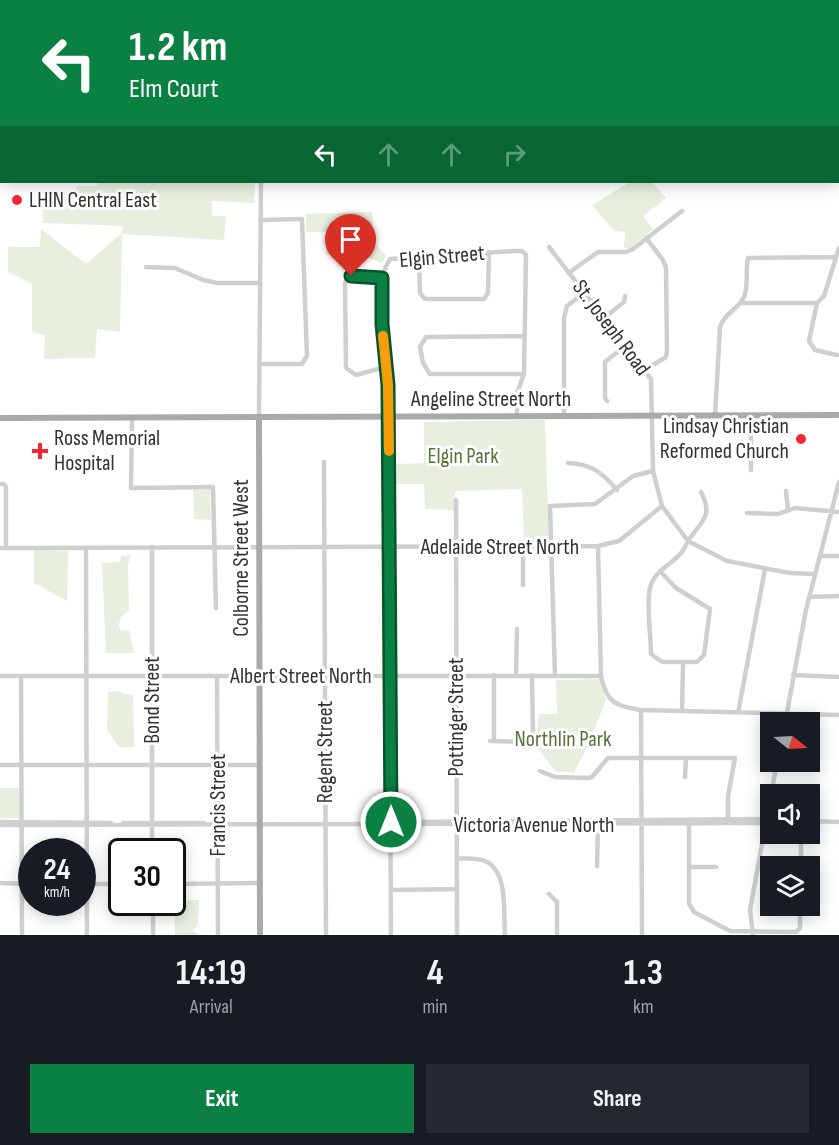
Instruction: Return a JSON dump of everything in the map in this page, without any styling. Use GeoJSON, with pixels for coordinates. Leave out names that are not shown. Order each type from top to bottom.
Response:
{"type":"FeatureCollection","features":[{"type":"Feature","properties":{"kind":"main road","name":"Angeline Street North"},"geometry":{"type":"LineString","coordinates":[[0,418],[839,415]]}},
{"type":"Feature","properties":{"kind":"main road","name":"Colborne Street West"},"geometry":{"type":"LineString","coordinates":[[259,417],[260,935]]}},
{"type":"Feature","properties":{"kind":"street","name":"Colborne Street West"},"geometry":{"type":"LineString","coordinates":[[259,417],[261,183]]}},
{"type":"Feature","properties":{"kind":"street"},"geometry":{"type":"LineString","coordinates":[[570,272],[598,252],[626,252],[682,211]]}},
{"type":"Feature","properties":{"kind":"street"},"geometry":{"type":"LineString","coordinates":[[260,220],[302,219],[306,361],[302,364],[260,364]]}},
{"type":"Feature","properties":{"kind":"street"},"geometry":{"type":"LineString","coordinates":[[645,370],[666,357],[667,350],[666,268],[663,260],[646,238]]}},
{"type":"Feature","properties":{"kind":"street","name":"St. Joseph Road"},"geometry":{"type":"LineString","coordinates":[[549,247],[651,379],[654,416],[653,471],[662,506]]}},
{"type":"Feature","properties":{"kind":"street"},"geometry":{"type":"LineString","coordinates":[[837,355],[825,354],[811,346],[809,341],[817,303],[824,296],[839,248]]}},
{"type":"Feature","properties":{"kind":"street","name":"Elgin Street"},"geometry":{"type":"LineString","coordinates":[[391,935],[388,417],[382,278],[390,259],[522,251],[526,255],[525,336]]}},
{"type":"Feature","properties":{"kind":"street"},"geometry":{"type":"LineString","coordinates":[[419,257],[420,294],[426,299],[484,299],[488,293],[489,252]]}},
{"type":"Feature","properties":{"kind":"street"},"geometry":{"type":"LineString","coordinates":[[715,416],[720,327],[724,316],[741,303],[745,295],[748,258],[836,257]]}},
{"type":"Feature","properties":{"kind":"street"},"geometry":{"type":"LineString","coordinates":[[146,267],[175,268],[202,280],[217,283],[260,283]]}},
{"type":"Feature","properties":{"kind":"street"},"geometry":{"type":"LineString","coordinates":[[382,278],[351,276],[345,283],[346,368],[357,375],[385,367]]}},
{"type":"Feature","properties":{"kind":"street"},"geometry":{"type":"LineString","coordinates":[[564,417],[564,318],[567,306],[584,293]]}},
{"type":"Feature","properties":{"kind":"street"},"geometry":{"type":"LineString","coordinates":[[604,318],[624,302],[625,296]]}},
{"type":"Feature","properties":{"kind":"street"},"geometry":{"type":"LineString","coordinates":[[741,303],[817,303]]}},
{"type":"Feature","properties":{"kind":"street"},"geometry":{"type":"LineString","coordinates":[[517,416],[517,393],[524,374],[525,336],[426,337],[420,347],[423,363],[430,374],[524,374]]}},
{"type":"Feature","properties":{"kind":"street"},"geometry":{"type":"LineString","coordinates":[[608,401],[605,398],[605,362],[625,346]]}},
{"type":"Feature","properties":{"kind":"street"},"geometry":{"type":"LineString","coordinates":[[751,416],[751,470]]}},
{"type":"Feature","properties":{"kind":"street"},"geometry":{"type":"LineString","coordinates":[[132,418],[131,488],[213,487],[216,608]]}},
{"type":"Feature","properties":{"kind":"street","name":"Regent Street"},"geometry":{"type":"LineString","coordinates":[[324,462],[326,935]]}},
{"type":"Feature","properties":{"kind":"street"},"geometry":{"type":"LineString","coordinates":[[568,463],[593,467],[603,473],[617,490]]}},
{"type":"Feature","properties":{"kind":"street"},"geometry":{"type":"LineString","coordinates":[[555,676],[550,506],[595,504],[633,476],[653,471]]}},
{"type":"Feature","properties":{"kind":"street"},"geometry":{"type":"LineString","coordinates":[[787,712],[809,597],[839,482]]}},
{"type":"Feature","properties":{"kind":"street"},"geometry":{"type":"LineString","coordinates":[[3,484],[3,548]]}},
{"type":"Feature","properties":{"kind":"street"},"geometry":{"type":"LineString","coordinates":[[786,491],[788,510]]}},
{"type":"Feature","properties":{"kind":"street"},"geometry":{"type":"LineString","coordinates":[[660,572],[676,588],[710,609],[704,655],[697,662],[683,664],[662,662],[651,654],[650,588],[660,572],[682,553],[707,513],[706,502],[701,492]]}},
{"type":"Feature","properties":{"kind":"street","name":"Pottinger Street"},"geometry":{"type":"LineString","coordinates":[[456,500],[457,935]]}},
{"type":"Feature","properties":{"kind":"street"},"geometry":{"type":"LineString","coordinates":[[662,506],[688,541],[727,561],[765,569],[815,574]]}},
{"type":"Feature","properties":{"kind":"street","name":"Adelaide Street North"},"geometry":{"type":"LineString","coordinates":[[3,548],[598,546],[619,541],[662,506]]}},
{"type":"Feature","properties":{"kind":"street"},"geometry":{"type":"LineString","coordinates":[[747,513],[778,514],[795,507],[839,512]]}},
{"type":"Feature","properties":{"kind":"street"},"geometry":{"type":"LineString","coordinates":[[523,546],[523,585]]}},
{"type":"Feature","properties":{"kind":"street"},"geometry":{"type":"LineString","coordinates":[[598,546],[601,676],[604,692],[615,704],[641,710],[760,714]]}},
{"type":"Feature","properties":{"kind":"street","name":"Bond Street"},"geometry":{"type":"LineString","coordinates":[[152,547],[152,838]]}},
{"type":"Feature","properties":{"kind":"street"},"geometry":{"type":"LineString","coordinates":[[86,548],[87,838]]}},
{"type":"Feature","properties":{"kind":"street"},"geometry":{"type":"LineString","coordinates":[[820,556],[839,556]]}},
{"type":"Feature","properties":{"kind":"street"},"geometry":{"type":"LineString","coordinates":[[738,713],[765,569]]}},
{"type":"Feature","properties":{"kind":"street"},"geometry":{"type":"LineString","coordinates":[[809,597],[839,596]]}},
{"type":"Feature","properties":{"kind":"street"},"geometry":{"type":"LineString","coordinates":[[516,675],[517,629]]}},
{"type":"Feature","properties":{"kind":"street"},"geometry":{"type":"LineString","coordinates":[[682,711],[683,664]]}},
{"type":"Feature","properties":{"kind":"street"},"geometry":{"type":"LineString","coordinates":[[793,675],[839,677],[839,670]]}},
{"type":"Feature","properties":{"kind":"street"},"geometry":{"type":"LineString","coordinates":[[494,675],[492,741],[528,742],[533,737],[532,675]]}},
{"type":"Feature","properties":{"kind":"street","name":"Albert Street North"},"geometry":{"type":"LineString","coordinates":[[0,676],[601,676]]}},
{"type":"Feature","properties":{"kind":"street"},"geometry":{"type":"LineString","coordinates":[[21,676],[22,838]]}},
{"type":"Feature","properties":{"kind":"street","name":"Francis Street"},"geometry":{"type":"LineString","coordinates":[[217,676],[218,935]]}},
{"type":"Feature","properties":{"kind":"street"},"geometry":{"type":"LineString","coordinates":[[641,710],[642,935]]}},
{"type":"Feature","properties":{"kind":"street"},"geometry":{"type":"LineString","coordinates":[[820,715],[839,715]]}},
{"type":"Feature","properties":{"kind":"street"},"geometry":{"type":"LineString","coordinates":[[540,771],[555,777],[588,778],[592,777],[608,758],[735,759],[728,796],[728,822]]}},
{"type":"Feature","properties":{"kind":"street"},"geometry":{"type":"LineString","coordinates":[[685,777],[686,758]]}},
{"type":"Feature","properties":{"kind":"street"},"geometry":{"type":"LineString","coordinates":[[0,765],[260,765]]}},
{"type":"Feature","properties":{"kind":"street","name":"Victoria Avenue North"},"geometry":{"type":"LineString","coordinates":[[0,824],[760,821]]}},
{"type":"Feature","properties":{"kind":"street"},"geometry":{"type":"LineString","coordinates":[[820,821],[839,822]]}},
{"type":"Feature","properties":{"kind":"street"},"geometry":{"type":"LineString","coordinates":[[689,822],[689,904],[694,912],[730,931],[753,933],[799,931],[800,916]]}},
{"type":"Feature","properties":{"kind":"street"},"geometry":{"type":"LineString","coordinates":[[597,866],[598,823]]}},
{"type":"Feature","properties":{"kind":"street"},"geometry":{"type":"LineString","coordinates":[[753,933],[750,910],[763,844]]}},
{"type":"Feature","properties":{"kind":"street"},"geometry":{"type":"LineString","coordinates":[[457,858],[483,860],[497,870],[501,881],[504,935]]}},
{"type":"Feature","properties":{"kind":"street"},"geometry":{"type":"LineString","coordinates":[[690,867],[716,867]]}},
{"type":"Feature","properties":{"kind":"street"},"geometry":{"type":"LineString","coordinates":[[186,884],[260,883]]}},
{"type":"Feature","properties":{"kind":"street"},"geometry":{"type":"LineString","coordinates":[[0,884],[18,884]]}},
{"type":"Feature","properties":{"kind":"street"},"geometry":{"type":"LineString","coordinates":[[391,890],[457,889]]}},
{"type":"Feature","properties":{"kind":"street"},"geometry":{"type":"LineString","coordinates":[[549,894],[557,902],[557,935]]}},
{"type":"Feature","properties":{"kind":"street"},"geometry":{"type":"LineString","coordinates":[[22,916],[22,935]]}},
{"type":"Feature","properties":{"kind":"street"},"geometry":{"type":"LineString","coordinates":[[86,916],[87,935]]}},
{"type":"Feature","properties":{"kind":"street"},"geometry":{"type":"LineString","coordinates":[[153,916],[153,935]]}},
{"type":"Feature","properties":{"kind":"green space"},"geometry":{"type":"Polygon","coordinates":[[[98,183],[255,183],[254,203],[212,201],[212,216],[226,216],[224,240],[122,234],[120,332],[97,329],[95,358],[44,359],[45,335],[32,332],[32,284],[8,272],[8,247],[40,247],[41,229],[86,264],[121,234],[123,226],[43,223],[42,206],[71,200],[77,186],[97,186],[98,183]]]}},
{"type":"Feature","properties":{"kind":"green space"},"geometry":{"type":"Polygon","coordinates":[[[628,183],[653,183],[666,198],[643,216],[653,229],[631,248],[624,248],[625,232],[614,231],[592,205],[628,183]]]}},
{"type":"Feature","properties":{"kind":"green space"},"geometry":{"type":"Polygon","coordinates":[[[372,212],[374,242],[386,256],[382,263],[364,256],[326,255],[327,232],[306,232],[306,214],[372,212]]]}},
{"type":"Feature","properties":{"kind":"green space","name":"Elgin Park"},"geometry":{"type":"Polygon","coordinates":[[[545,420],[549,542],[524,543],[522,489],[455,491],[454,510],[425,509],[424,484],[394,484],[394,464],[424,463],[424,422],[545,420]]]}},
{"type":"Feature","properties":{"kind":"green space"},"geometry":{"type":"Polygon","coordinates":[[[193,490],[210,490],[211,520],[194,519],[193,490]]]}},
{"type":"Feature","properties":{"kind":"green space"},"geometry":{"type":"Polygon","coordinates":[[[34,550],[68,551],[67,601],[34,583],[34,550]]]}},
{"type":"Feature","properties":{"kind":"green space"},"geometry":{"type":"Polygon","coordinates":[[[131,555],[128,565],[129,611],[121,617],[118,627],[122,631],[129,630],[134,653],[106,653],[102,563],[120,562],[121,556],[131,555]]]}},
{"type":"Feature","properties":{"kind":"green space","name":"Northlin Park"},"geometry":{"type":"Polygon","coordinates":[[[601,679],[606,700],[587,748],[574,772],[556,772],[535,745],[539,714],[557,714],[556,680],[601,679]]]}},
{"type":"Feature","properties":{"kind":"green space"},"geometry":{"type":"Polygon","coordinates":[[[119,691],[124,694],[133,694],[134,747],[119,747],[107,730],[108,692],[119,691]]]}},
{"type":"Feature","properties":{"kind":"green space"},"geometry":{"type":"Polygon","coordinates":[[[0,788],[21,788],[21,818],[0,818],[0,788]]]}},
{"type":"Feature","properties":{"kind":"green space"},"geometry":{"type":"Polygon","coordinates":[[[199,900],[198,926],[192,930],[200,935],[175,935],[174,916],[186,916],[186,901],[199,900]]]}},
{"type":"Feature","properties":{"kind":"slow traffic"},"geometry":{"type":"LineString","coordinates":[[383,336],[388,379],[389,451]]}},
{"type":"Feature","properties":{"kind":"place","name":"LHIN Central East"},"geometry":{"type":"Point","coordinates":[17,200]}},
{"type":"Feature","properties":{"kind":"place","name":"Lindsay Christian Reformed Church"},"geometry":{"type":"Point","coordinates":[801,439]}},
{"type":"Feature","properties":{"kind":"place","name":"Ross Memorial Hospital"},"geometry":{"type":"Point","coordinates":[40,451]}},
{"type":"Feature","properties":{"kind":"route"},"geometry":{"type":"LineString","coordinates":[[351,276],[382,278],[382,324],[388,379],[391,822]]}}]}
